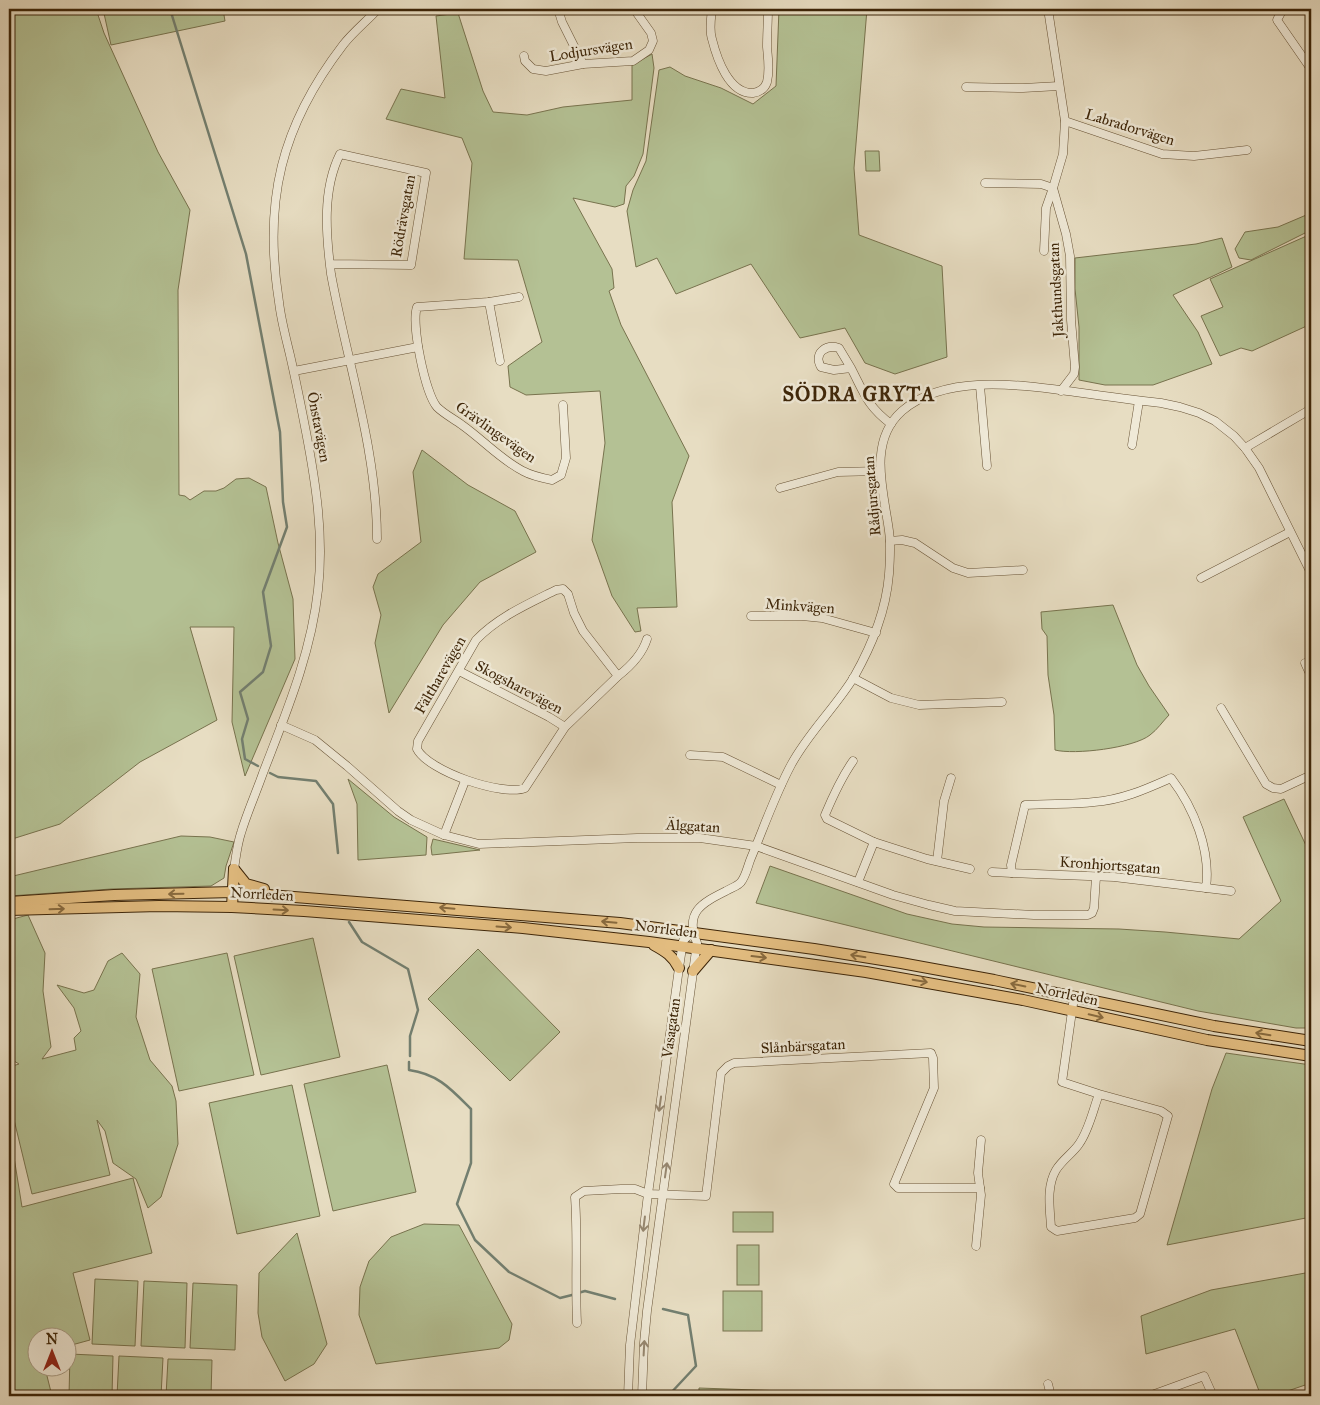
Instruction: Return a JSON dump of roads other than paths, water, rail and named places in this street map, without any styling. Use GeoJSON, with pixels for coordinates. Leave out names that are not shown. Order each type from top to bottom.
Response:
{"type":"FeatureCollection","features":[{"type":"Feature","properties":{"kind":"main road"},"geometry":{"type":"LineString","coordinates":[[232,907],[234,869]]}},
{"type":"Feature","properties":{"kind":"main road"},"geometry":{"type":"LineString","coordinates":[[212,892],[223,886],[234,869]]}},
{"type":"Feature","properties":{"kind":"main road"},"geometry":{"type":"LineString","coordinates":[[234,869],[246,884],[273,890],[281,895]]}},
{"type":"Feature","properties":{"kind":"main road","name":"Norrleden"},"geometry":{"type":"LineString","coordinates":[[9,902],[114,895],[234,892],[547,916],[692,932],[901,963],[1214,1026],[1311,1041]]}},
{"type":"Feature","properties":{"kind":"main road","name":"Norrleden"},"geometry":{"type":"LineString","coordinates":[[9,910],[159,906],[232,907],[522,928],[649,942],[866,972],[1023,1000],[1249,1048],[1311,1056]]}},
{"type":"Feature","properties":{"kind":"main road"},"geometry":{"type":"LineString","coordinates":[[649,942],[668,952],[675,959],[679,968]]}},
{"type":"Feature","properties":{"kind":"main road"},"geometry":{"type":"LineString","coordinates":[[693,971],[711,950]]}},
{"type":"Feature","properties":{"kind":"street","name":"Önstavägen"},"geometry":{"type":"LineString","coordinates":[[234,869],[240,834],[307,652],[314,619],[320,560],[319,515],[314,473],[279,304],[272,237],[274,204],[288,142],[306,100],[345,44],[378,9]]}},
{"type":"Feature","properties":{"kind":"street"},"geometry":{"type":"LineString","coordinates":[[558,9],[562,22],[583,64]]}},
{"type":"Feature","properties":{"kind":"street","name":"Lodjursvägen"},"geometry":{"type":"LineString","coordinates":[[524,56],[528,65],[540,71],[551,71],[583,64],[633,61],[649,50],[653,41],[652,33],[634,9]]}},
{"type":"Feature","properties":{"kind":"street"},"geometry":{"type":"LineString","coordinates":[[712,9],[712,39],[720,65],[736,87],[743,92],[751,93],[758,92],[767,83],[769,67],[767,48],[768,9]]}},
{"type":"Feature","properties":{"kind":"street"},"geometry":{"type":"LineString","coordinates":[[1044,251],[1046,208],[1062,154],[1065,121],[1048,9]]}},
{"type":"Feature","properties":{"kind":"street"},"geometry":{"type":"LineString","coordinates":[[1282,9],[1277,20],[1311,69]]}},
{"type":"Feature","properties":{"kind":"street"},"geometry":{"type":"LineString","coordinates":[[966,87],[1023,88],[1059,86]]}},
{"type":"Feature","properties":{"kind":"street","name":"Labradorvägen"},"geometry":{"type":"LineString","coordinates":[[1065,121],[1162,154],[1194,156],[1247,150]]}},
{"type":"Feature","properties":{"kind":"street","name":"Rödrävsgatan"},"geometry":{"type":"LineString","coordinates":[[330,264],[411,265],[426,173],[340,154],[335,164],[328,206],[327,237],[330,264],[348,359],[371,455],[377,539]]}},
{"type":"Feature","properties":{"kind":"street"},"geometry":{"type":"LineString","coordinates":[[985,183],[1041,184],[1053,188]]}},
{"type":"Feature","properties":{"kind":"street","name":"Jakthundsgatan"},"geometry":{"type":"LineString","coordinates":[[1053,188],[1066,234],[1071,265],[1071,320],[1074,374],[1061,390]]}},
{"type":"Feature","properties":{"kind":"street","name":"Grävlingevägen"},"geometry":{"type":"LineString","coordinates":[[519,297],[489,302],[418,307],[416,317],[418,346],[431,398],[437,407],[515,467],[533,475],[552,480],[561,475],[566,458],[563,405]]}},
{"type":"Feature","properties":{"kind":"street"},"geometry":{"type":"LineString","coordinates":[[489,302],[500,361]]}},
{"type":"Feature","properties":{"kind":"street"},"geometry":{"type":"LineString","coordinates":[[294,371],[418,346]]}},
{"type":"Feature","properties":{"kind":"street"},"geometry":{"type":"LineString","coordinates":[[851,368],[862,394],[878,414],[891,424]]}},
{"type":"Feature","properties":{"kind":"street","name":"Rådjursgatan"},"geometry":{"type":"LineString","coordinates":[[692,932],[695,913],[703,904],[742,881],[781,785],[799,750],[839,700],[869,651],[885,603],[889,576],[890,541],[880,471],[881,450],[884,438],[891,424],[901,412],[918,400],[943,389],[1010,385],[1061,390],[1180,407],[1199,413],[1226,428],[1245,448],[1259,468],[1311,573]]}},
{"type":"Feature","properties":{"kind":"street"},"geometry":{"type":"LineString","coordinates":[[980,386],[988,466]]}},
{"type":"Feature","properties":{"kind":"street"},"geometry":{"type":"LineString","coordinates":[[1132,445],[1139,401]]}},
{"type":"Feature","properties":{"kind":"street"},"geometry":{"type":"LineString","coordinates":[[1245,448],[1311,409]]}},
{"type":"Feature","properties":{"kind":"street"},"geometry":{"type":"LineString","coordinates":[[780,488],[838,472],[880,471]]}},
{"type":"Feature","properties":{"kind":"street"},"geometry":{"type":"LineString","coordinates":[[1201,578],[1290,532]]}},
{"type":"Feature","properties":{"kind":"street"},"geometry":{"type":"LineString","coordinates":[[890,541],[902,540],[915,543],[953,568],[968,573],[1024,570]]}},
{"type":"Feature","properties":{"kind":"street","name":"Fältharevägen"},"geometry":{"type":"LineString","coordinates":[[618,676],[583,631],[574,614],[568,594],[563,588],[556,590],[500,619],[476,640],[418,741],[417,749],[420,754],[434,765],[466,781],[511,789],[520,790],[525,788],[565,727],[636,659],[647,638]]}},
{"type":"Feature","properties":{"kind":"street","name":"Minkvägen"},"geometry":{"type":"LineString","coordinates":[[751,616],[822,618],[876,632]]}},
{"type":"Feature","properties":{"kind":"street"},"geometry":{"type":"LineString","coordinates":[[1305,663],[1311,676]]}},
{"type":"Feature","properties":{"kind":"street","name":"Skogsharevägen"},"geometry":{"type":"LineString","coordinates":[[459,670],[565,727]]}},
{"type":"Feature","properties":{"kind":"street"},"geometry":{"type":"LineString","coordinates":[[853,678],[891,698],[919,705],[1002,702]]}},
{"type":"Feature","properties":{"kind":"street"},"geometry":{"type":"LineString","coordinates":[[1222,708],[1266,784],[1273,788],[1281,789],[1311,775]]}},
{"type":"Feature","properties":{"kind":"street","name":"Älggatan"},"geometry":{"type":"LineString","coordinates":[[281,725],[315,740],[411,820],[444,835],[479,844],[567,840],[700,838],[756,846],[929,905],[955,911],[1034,916],[1088,915],[1092,913],[1096,877]]}},
{"type":"Feature","properties":{"kind":"street"},"geometry":{"type":"LineString","coordinates":[[690,755],[723,757],[781,785]]}},
{"type":"Feature","properties":{"kind":"street"},"geometry":{"type":"LineString","coordinates":[[853,761],[842,776],[826,815],[827,819],[874,842],[970,869]]}},
{"type":"Feature","properties":{"kind":"street"},"geometry":{"type":"LineString","coordinates":[[937,861],[944,801],[951,778]]}},
{"type":"Feature","properties":{"kind":"street"},"geometry":{"type":"LineString","coordinates":[[1012,873],[1011,865],[1025,805],[1112,800],[1149,788],[1171,778],[1199,830],[1207,862],[1206,888]]}},
{"type":"Feature","properties":{"kind":"street"},"geometry":{"type":"LineString","coordinates":[[444,835],[466,781]]}},
{"type":"Feature","properties":{"kind":"street"},"geometry":{"type":"LineString","coordinates":[[858,882],[874,842]]}},
{"type":"Feature","properties":{"kind":"street","name":"Kronhjortsgatan"},"geometry":{"type":"LineString","coordinates":[[992,872],[1144,880],[1231,891]]}},
{"type":"Feature","properties":{"kind":"street","name":"Vasagatan"},"geometry":{"type":"LineString","coordinates":[[628,1396],[630,1345],[648,1194],[679,968],[683,941],[692,932],[697,943],[662,1194],[644,1343],[642,1396]]}},
{"type":"Feature","properties":{"kind":"street"},"geometry":{"type":"LineString","coordinates":[[1074,997],[1062,1082],[1161,1111],[1168,1116],[1140,1214],[1135,1218],[1057,1231],[1051,1227],[1049,1200],[1051,1184],[1056,1170],[1083,1137],[1098,1094]]}},
{"type":"Feature","properties":{"kind":"street","name":"Slånbärsgatan"},"geometry":{"type":"LineString","coordinates":[[648,1194],[706,1196],[720,1073],[728,1066],[734,1064],[931,1053],[933,1058],[934,1088],[894,1184],[898,1188],[980,1188]]}},
{"type":"Feature","properties":{"kind":"street"},"geometry":{"type":"LineString","coordinates":[[976,1246],[981,1195],[978,1173],[981,1140]]}},
{"type":"Feature","properties":{"kind":"street"},"geometry":{"type":"LineString","coordinates":[[576,1323],[578,1239],[575,1197],[584,1191],[621,1189],[634,1189],[648,1194]]}},
{"type":"Feature","properties":{"kind":"street"},"geometry":{"type":"LineString","coordinates":[[1149,1396],[1204,1376],[1213,1396]]}},
{"type":"Feature","properties":{"kind":"street"},"geometry":{"type":"LineString","coordinates":[[1048,1384],[1051,1396]]}},
{"type":"Feature","properties":{"kind":"waterway"},"geometry":{"type":"LineString","coordinates":[[170,9],[246,254],[280,432],[283,502],[287,527],[263,592],[271,646],[263,672],[240,692],[248,719],[242,739],[245,759],[258,766]]}},
{"type":"Feature","properties":{"kind":"waterway"},"geometry":{"type":"LineString","coordinates":[[270,773],[278,777],[316,781],[333,804],[338,853]]}},
{"type":"Feature","properties":{"kind":"waterway"},"geometry":{"type":"LineString","coordinates":[[349,922],[362,942],[408,969],[418,1010],[410,1036],[410,1056]]}},
{"type":"Feature","properties":{"kind":"waterway"},"geometry":{"type":"LineString","coordinates":[[409,1062],[409,1070],[436,1079],[450,1089],[471,1109],[471,1163],[457,1204],[475,1240],[509,1272],[560,1298],[572,1295]]}},
{"type":"Feature","properties":{"kind":"waterway"},"geometry":{"type":"LineString","coordinates":[[578,1293],[585,1291],[615,1299]]}},
{"type":"Feature","properties":{"kind":"waterway"},"geometry":{"type":"LineString","coordinates":[[663,1309],[688,1315],[696,1366],[668,1396]]}},
{"type":"Feature","properties":{"kind":"district","name":"SÖDRA GRYTA"},"geometry":{"type":"Point","coordinates":[859,394]}}]}
